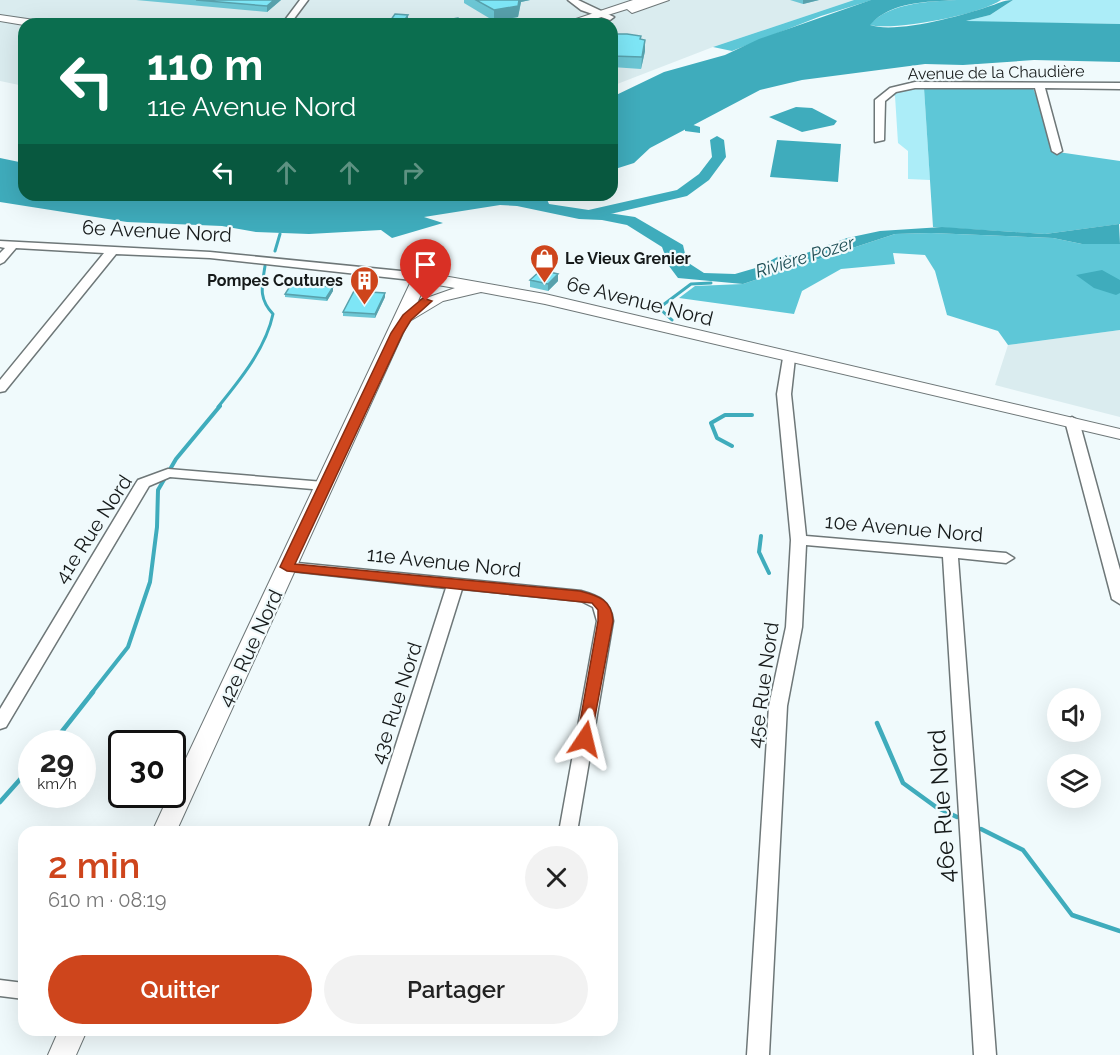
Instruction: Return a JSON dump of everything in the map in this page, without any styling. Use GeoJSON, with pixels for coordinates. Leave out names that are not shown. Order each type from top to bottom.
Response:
{"type":"FeatureCollection","features":[{"type":"Feature","properties":{"kind":"main road"},"geometry":{"type":"LineString","coordinates":[[602,18],[645,0]]}},
{"type":"Feature","properties":{"kind":"main road"},"geometry":{"type":"LineString","coordinates":[[596,18],[664,0]]}},
{"type":"Feature","properties":{"kind":"main road"},"geometry":{"type":"LineString","coordinates":[[0,18],[18,21]]}},
{"type":"Feature","properties":{"kind":"main road","name":"6e Avenue Nord"},"geometry":{"type":"LineString","coordinates":[[417,277],[516,293],[1120,434]]}},
{"type":"Feature","properties":{"kind":"main road","name":"42e Rue Nord"},"geometry":{"type":"LineString","coordinates":[[167,826],[397,333],[417,277]]}},
{"type":"Feature","properties":{"kind":"main road","name":"42e Rue Nord"},"geometry":{"type":"LineString","coordinates":[[397,333],[407,318],[421,305],[437,296],[466,291],[516,293]]}},
{"type":"Feature","properties":{"kind":"main road"},"geometry":{"type":"LineString","coordinates":[[62,1055],[70,1036]]}},
{"type":"Feature","properties":{"kind":"street"},"geometry":{"type":"LineString","coordinates":[[290,18],[304,0]]}},
{"type":"Feature","properties":{"kind":"street"},"geometry":{"type":"LineString","coordinates":[[572,0],[606,16]]}},
{"type":"Feature","properties":{"kind":"street","name":"Avenue de la Chaudière"},"geometry":{"type":"LineString","coordinates":[[879,140],[880,100],[893,90],[934,84],[1118,86]]}},
{"type":"Feature","properties":{"kind":"street"},"geometry":{"type":"LineString","coordinates":[[1040,85],[1057,151]]}},
{"type":"Feature","properties":{"kind":"street"},"geometry":{"type":"LineString","coordinates":[[1118,86],[1120,100]]}},
{"type":"Feature","properties":{"kind":"street","name":"6e Avenue Nord"},"geometry":{"type":"LineString","coordinates":[[0,244],[248,258],[417,277]]}},
{"type":"Feature","properties":{"kind":"street"},"geometry":{"type":"LineString","coordinates":[[0,260],[14,244]]}},
{"type":"Feature","properties":{"kind":"street"},"geometry":{"type":"LineString","coordinates":[[0,388],[113,250]]}},
{"type":"Feature","properties":{"kind":"street","name":"45e Rue Nord"},"geometry":{"type":"LineString","coordinates":[[758,1055],[778,706],[794,627],[799,540],[784,394],[789,358]]}},
{"type":"Feature","properties":{"kind":"street"},"geometry":{"type":"LineString","coordinates":[[1072,421],[1120,599]]}},
{"type":"Feature","properties":{"kind":"street","name":"41e Rue Nord"},"geometry":{"type":"LineString","coordinates":[[0,723],[143,483],[168,473],[324,486]]}},
{"type":"Feature","properties":{"kind":"street","name":"10e Avenue Nord"},"geometry":{"type":"LineString","coordinates":[[799,540],[1006,558]]}},
{"type":"Feature","properties":{"kind":"street","name":"46e Rue Nord"},"geometry":{"type":"LineString","coordinates":[[950,553],[985,1055]]}},
{"type":"Feature","properties":{"kind":"street","name":"11e Avenue Nord"},"geometry":{"type":"LineString","coordinates":[[287,567],[580,596],[597,600],[605,609],[605,621],[569,826]]}},
{"type":"Feature","properties":{"kind":"street","name":"43e Rue Nord"},"geometry":{"type":"LineString","coordinates":[[379,826],[455,585]]}},
{"type":"Feature","properties":{"kind":"street"},"geometry":{"type":"LineString","coordinates":[[0,988],[18,990]]}},
{"type":"Feature","properties":{"kind":"shaded area"},"geometry":{"type":"Polygon","coordinates":[[[0,0],[854,0],[713,47],[618,84],[618,18],[18,18],[18,85],[0,81],[0,0]]]}},
{"type":"Feature","properties":{"kind":"shaded area"},"geometry":{"type":"Polygon","coordinates":[[[854,0],[872,0],[821,16],[732,51],[713,47],[854,0]]]}},
{"type":"Feature","properties":{"kind":"shaded area"},"geometry":{"type":"Polygon","coordinates":[[[1001,0],[975,11],[916,24],[869,25],[878,17],[899,8],[922,3],[1001,0]]]}},
{"type":"Feature","properties":{"kind":"shaded area"},"geometry":{"type":"Polygon","coordinates":[[[1013,0],[1120,0],[1120,24],[962,22],[990,15],[1013,0]]]}},
{"type":"Feature","properties":{"kind":"shaded area"},"geometry":{"type":"Polygon","coordinates":[[[901,87],[924,88],[930,180],[908,179],[908,151],[898,143],[895,96],[887,93],[901,87]]]}},
{"type":"Feature","properties":{"kind":"shaded area"},"geometry":{"type":"Polygon","coordinates":[[[924,88],[1033,88],[1058,152],[1120,161],[1120,224],[1045,234],[933,227],[924,88]]]}},
{"type":"Feature","properties":{"kind":"shaded area"},"geometry":{"type":"Polygon","coordinates":[[[931,233],[1053,238],[1082,244],[1120,244],[1120,330],[1008,345],[998,331],[947,315],[935,271],[925,255],[893,253],[895,264],[841,269],[802,291],[794,314],[679,298],[695,286],[743,284],[895,234],[931,233]]]}},
{"type":"Feature","properties":{"kind":"shaded area"},"geometry":{"type":"Polygon","coordinates":[[[1120,330],[1120,417],[995,385],[1008,345],[1120,330]]]}},
{"type":"Feature","properties":{"kind":"water"},"geometry":{"type":"Polygon","coordinates":[[[871,0],[957,0],[922,2],[899,7],[888,11],[870,25],[895,27],[928,23],[1013,0],[990,15],[966,21],[1120,24],[1120,62],[1034,60],[963,65],[925,64],[802,80],[760,90],[650,148],[634,163],[618,168],[618,94],[664,72],[725,55],[759,39],[871,0]]]}},
{"type":"Feature","properties":{"kind":"water"},"geometry":{"type":"Polygon","coordinates":[[[796,107],[812,108],[837,121],[834,125],[802,132],[769,117],[796,107]]]}},
{"type":"Feature","properties":{"kind":"water"},"geometry":{"type":"Polygon","coordinates":[[[777,140],[841,144],[838,182],[770,177],[777,140]]]}},
{"type":"Feature","properties":{"kind":"water","name":"Rivière Pozer"},"geometry":{"type":"Polygon","coordinates":[[[0,158],[18,162],[18,201],[548,201],[549,204],[635,217],[683,245],[687,262],[704,273],[735,274],[759,267],[779,256],[801,255],[847,238],[880,231],[942,227],[1045,234],[1119,224],[1120,244],[1082,244],[1053,238],[931,233],[895,234],[743,284],[678,278],[669,266],[662,247],[627,225],[602,220],[579,219],[517,206],[500,205],[424,217],[443,223],[392,238],[381,230],[309,234],[256,232],[222,226],[127,222],[0,202],[0,158]]]}},
{"type":"Feature","properties":{"kind":"water"},"geometry":{"type":"Polygon","coordinates":[[[1102,270],[1120,280],[1120,293],[1116,295],[1094,288],[1076,275],[1102,270]]]}},
{"type":"Feature","properties":{"kind":"building"},"geometry":{"type":"Polygon","coordinates":[[[196,0],[274,0],[267,6],[196,0]]]}},
{"type":"Feature","properties":{"kind":"building"},"geometry":{"type":"Polygon","coordinates":[[[476,0],[519,0],[518,6],[494,10],[476,0]]]}},
{"type":"Feature","properties":{"kind":"building"},"geometry":{"type":"Polygon","coordinates":[[[395,14],[408,15],[406,18],[392,18],[395,14]]]}},
{"type":"Feature","properties":{"kind":"building"},"geometry":{"type":"Polygon","coordinates":[[[618,34],[641,36],[640,39],[645,40],[642,57],[618,56],[618,34]]]}},
{"type":"Feature","properties":{"kind":"building"},"geometry":{"type":"Polygon","coordinates":[[[541,270],[558,274],[548,284],[530,280],[541,270]]]}},
{"type":"Feature","properties":{"kind":"building"},"geometry":{"type":"Polygon","coordinates":[[[292,283],[333,287],[326,298],[285,294],[292,283]]]}},
{"type":"Feature","properties":{"kind":"building","name":"Pompes Coutures"},"geometry":{"type":"Polygon","coordinates":[[[354,291],[385,293],[375,314],[343,312],[354,291]]]}},
{"type":"Feature","properties":{"kind":"waterway"},"geometry":{"type":"LineString","coordinates":[[690,128],[695,130]]}},
{"type":"Feature","properties":{"kind":"waterway"},"geometry":{"type":"LineString","coordinates":[[589,214],[682,193],[704,177],[719,157],[717,140]]}},
{"type":"Feature","properties":{"kind":"waterway"},"geometry":{"type":"LineString","coordinates":[[275,251],[280,234]]}},
{"type":"Feature","properties":{"kind":"waterway"},"geometry":{"type":"LineString","coordinates":[[218,407],[251,363],[270,327],[273,314],[265,303],[262,292],[265,266]]}},
{"type":"Feature","properties":{"kind":"waterway"},"geometry":{"type":"LineString","coordinates":[[672,320],[659,308],[691,284],[711,283]]}},
{"type":"Feature","properties":{"kind":"waterway"},"geometry":{"type":"LineString","coordinates":[[91,694],[128,647],[150,582],[157,527],[158,490],[176,459],[220,406]]}},
{"type":"Feature","properties":{"kind":"waterway"},"geometry":{"type":"LineString","coordinates":[[732,446],[717,438],[711,423],[725,415],[752,415]]}},
{"type":"Feature","properties":{"kind":"waterway"},"geometry":{"type":"LineString","coordinates":[[761,536],[759,552],[769,573]]}},
{"type":"Feature","properties":{"kind":"waterway"},"geometry":{"type":"LineString","coordinates":[[63,730],[93,692]]}},
{"type":"Feature","properties":{"kind":"waterway"},"geometry":{"type":"LineString","coordinates":[[877,723],[903,783],[936,807],[957,817]]}},
{"type":"Feature","properties":{"kind":"waterway"},"geometry":{"type":"LineString","coordinates":[[0,802],[18,782]]}},
{"type":"Feature","properties":{"kind":"waterway"},"geometry":{"type":"LineString","coordinates":[[981,829],[1023,850],[1072,915],[1120,931]]}},
{"type":"Feature","properties":{"kind":"place","name":"Le Vieux Grenier"},"geometry":{"type":"Point","coordinates":[544,284]}},
{"type":"Feature","properties":{"kind":"place","name":"Pompes Coutures"},"geometry":{"type":"Point","coordinates":[364,306]}},
{"type":"Feature","properties":{"kind":"route"},"geometry":{"type":"LineString","coordinates":[[426,301],[407,318],[397,333],[287,567],[580,596],[597,600],[605,609],[605,621],[585,739]]}}]}
